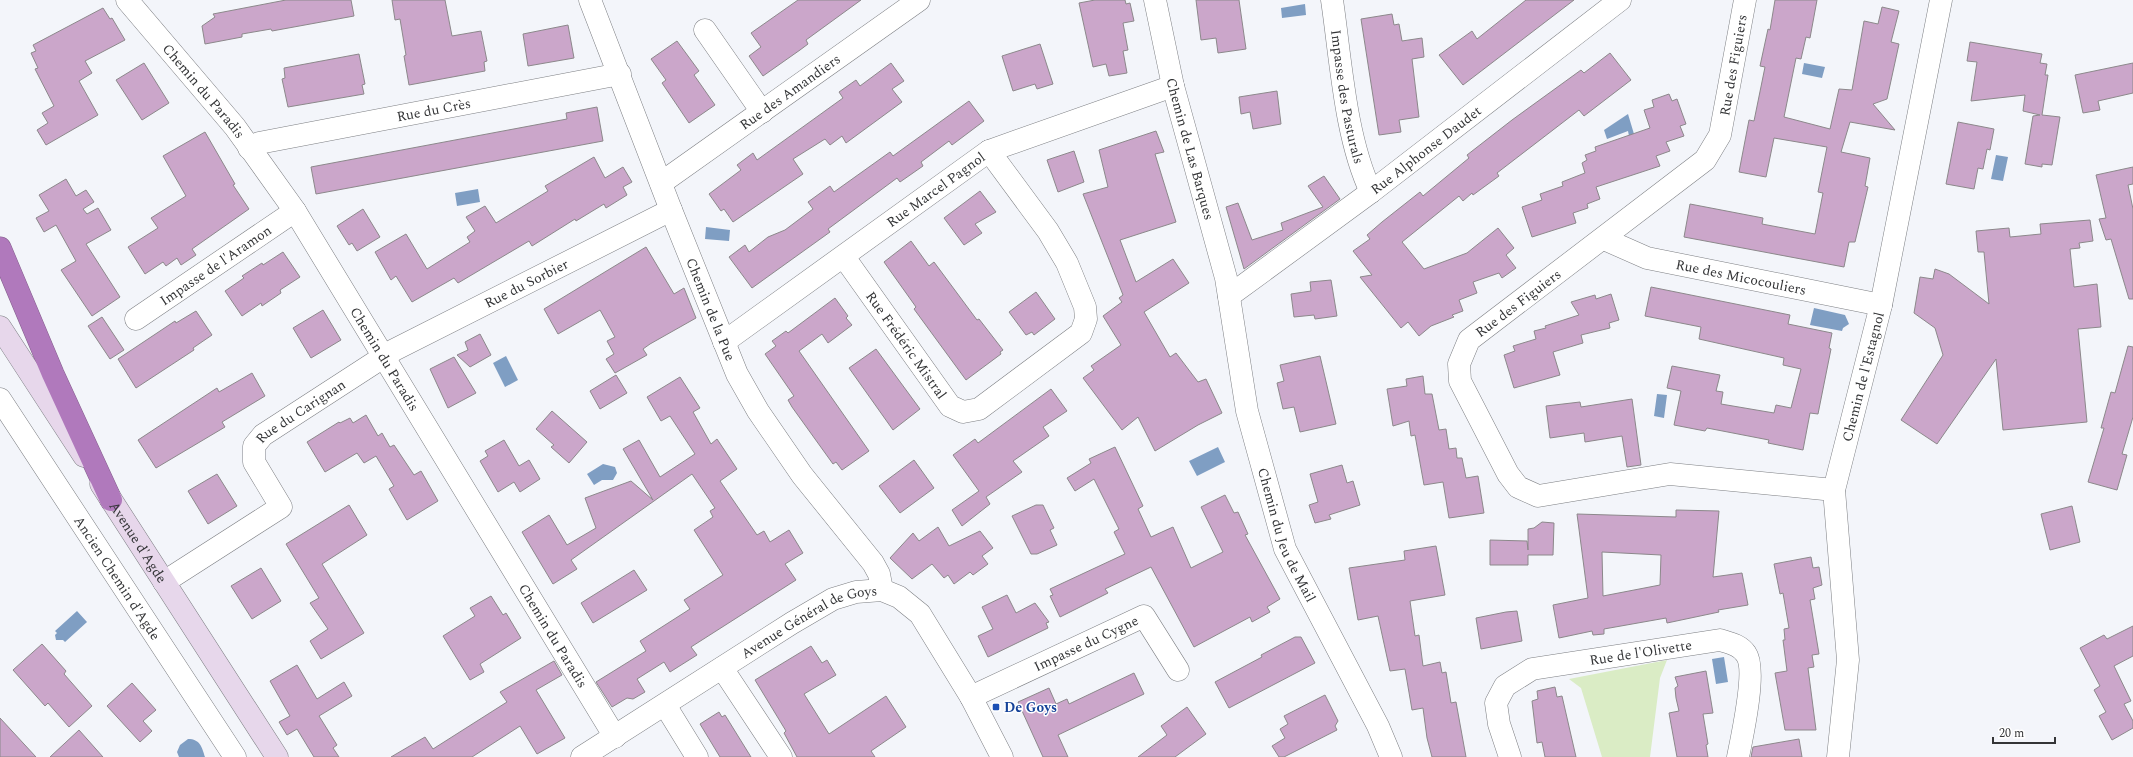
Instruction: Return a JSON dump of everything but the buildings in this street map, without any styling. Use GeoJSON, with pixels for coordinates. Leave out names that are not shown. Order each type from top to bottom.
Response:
{"type":"FeatureCollection","features":[{"type":"Feature","properties":{"kind":"highway"},"geometry":{"type":"LineString","coordinates":[[0,248],[53,374],[111,500]]}},
{"type":"Feature","properties":{"kind":"main road","name":"Avenue d'Agde"},"geometry":{"type":"LineString","coordinates":[[0,327],[277,757]]}},
{"type":"Feature","properties":{"kind":"street","name":"Chemin du Paradis"},"geometry":{"type":"LineString","coordinates":[[127,0],[235,128],[295,211],[382,357],[615,737]]}},
{"type":"Feature","properties":{"kind":"street","name":"Chemin de la Pue"},"geometry":{"type":"LineString","coordinates":[[590,0],[620,74],[671,210],[737,374],[758,411],[802,475],[873,563],[878,574],[882,590]]}},
{"type":"Feature","properties":{"kind":"street","name":"Rue des Amandiers"},"geometry":{"type":"LineString","coordinates":[[661,183],[919,0]]}},
{"type":"Feature","properties":{"kind":"street","name":"Chemin de Las Barques"},"geometry":{"type":"LineString","coordinates":[[1155,0],[1173,86],[1206,203],[1229,296]]}},
{"type":"Feature","properties":{"kind":"street","name":"Impasse des Pasturals"},"geometry":{"type":"LineString","coordinates":[[1332,0],[1352,134],[1357,157],[1371,192]]}},
{"type":"Feature","properties":{"kind":"street","name":"Rue Alphonse Daudet"},"geometry":{"type":"LineString","coordinates":[[1229,296],[1371,192],[1620,0]]}},
{"type":"Feature","properties":{"kind":"street","name":"Rue des Figuiers"},"geometry":{"type":"LineString","coordinates":[[1745,0],[1720,135],[1705,160],[1604,239],[1469,340],[1459,364],[1460,381],[1508,474],[1518,487],[1538,496],[1670,474],[1834,490]]}},
{"type":"Feature","properties":{"kind":"street","name":"Chemin de l'Estagnol"},"geometry":{"type":"LineString","coordinates":[[1838,757],[1848,660],[1834,490],[1881,305],[1941,0]]}},
{"type":"Feature","properties":{"kind":"street"},"geometry":{"type":"LineString","coordinates":[[705,30],[762,112]]}},
{"type":"Feature","properties":{"kind":"street","name":"Rue du Crès"},"geometry":{"type":"LineString","coordinates":[[249,148],[258,143],[620,74]]}},
{"type":"Feature","properties":{"kind":"street","name":"Rue Marcel Pagnol"},"geometry":{"type":"LineString","coordinates":[[724,342],[844,257],[989,151],[1173,86]]}},
{"type":"Feature","properties":{"kind":"street","name":"Rue Frédéric Mistral"},"geometry":{"type":"LineString","coordinates":[[844,257],[950,406],[962,412],[979,409],[1081,333],[1086,318],[1085,307],[1067,263],[1048,231],[989,151]]}},
{"type":"Feature","properties":{"kind":"street","name":"Rue du Sorbier"},"geometry":{"type":"LineString","coordinates":[[382,357],[671,210]]}},
{"type":"Feature","properties":{"kind":"street","name":"Impasse de l'Aramon"},"geometry":{"type":"LineString","coordinates":[[136,319],[295,211]]}},
{"type":"Feature","properties":{"kind":"street","name":"Rue des Micocouliers"},"geometry":{"type":"LineString","coordinates":[[1604,239],[1647,258],[1881,305]]}},
{"type":"Feature","properties":{"kind":"street","name":"Chemin du Jeu de Mail"},"geometry":{"type":"LineString","coordinates":[[1229,296],[1247,412],[1285,549],[1378,726],[1391,757]]}},
{"type":"Feature","properties":{"kind":"street","name":"Rue du Carignan"},"geometry":{"type":"LineString","coordinates":[[164,582],[281,508],[254,462],[254,446],[263,435],[382,357]]}},
{"type":"Feature","properties":{"kind":"street","name":"Ancien Chemin d'Agde"},"geometry":{"type":"LineString","coordinates":[[0,399],[235,757]]}},
{"type":"Feature","properties":{"kind":"street","name":"Avenue Général de Goys"},"geometry":{"type":"LineString","coordinates":[[582,757],[833,599],[856,592],[882,590],[899,597],[920,614],[971,697],[1002,757]]}},
{"type":"Feature","properties":{"kind":"street","name":"Impasse du Cygne"},"geometry":{"type":"LineString","coordinates":[[971,697],[1144,616],[1178,670]]}},
{"type":"Feature","properties":{"kind":"street","name":"Rue de l'Olivette"},"geometry":{"type":"LineString","coordinates":[[1510,757],[1500,724],[1496,703],[1505,686],[1532,669],[1720,640],[1739,646],[1747,655],[1751,672],[1738,757]]}},
{"type":"Feature","properties":{"kind":"street"},"geometry":{"type":"LineString","coordinates":[[722,668],[781,757]]}},
{"type":"Feature","properties":{"kind":"street"},"geometry":{"type":"LineString","coordinates":[[665,705],[696,757]]}},
{"type":"Feature","properties":{"kind":"green space"},"geometry":{"type":"Polygon","coordinates":[[[1667,660],[1660,678],[1650,757],[1602,757],[1581,688],[1569,679],[1667,660]]]}},
{"type":"Feature","properties":{"kind":"water"},"geometry":{"type":"Polygon","coordinates":[[[1305,4],[1306,15],[1282,18],[1281,8],[1305,4]]]}},
{"type":"Feature","properties":{"kind":"water"},"geometry":{"type":"Polygon","coordinates":[[[1804,63],[1825,67],[1822,78],[1802,74],[1804,63]]]}},
{"type":"Feature","properties":{"kind":"water"},"geometry":{"type":"Polygon","coordinates":[[[1628,114],[1634,134],[1629,136],[1628,131],[1607,139],[1604,130],[1628,114]]]}},
{"type":"Feature","properties":{"kind":"water"},"geometry":{"type":"Polygon","coordinates":[[[1996,155],[2008,157],[2003,181],[1991,179],[1996,155]]]}},
{"type":"Feature","properties":{"kind":"water"},"geometry":{"type":"Polygon","coordinates":[[[478,189],[480,202],[457,206],[455,193],[478,189]]]}},
{"type":"Feature","properties":{"kind":"water"},"geometry":{"type":"Polygon","coordinates":[[[706,227],[730,230],[729,241],[705,239],[706,227]]]}},
{"type":"Feature","properties":{"kind":"water"},"geometry":{"type":"Polygon","coordinates":[[[1814,308],[1845,315],[1849,324],[1843,328],[1842,331],[1810,325],[1814,308]]]}},
{"type":"Feature","properties":{"kind":"water"},"geometry":{"type":"Polygon","coordinates":[[[506,356],[518,380],[505,387],[493,363],[506,356]]]}},
{"type":"Feature","properties":{"kind":"water"},"geometry":{"type":"Polygon","coordinates":[[[1657,394],[1667,395],[1664,418],[1654,416],[1657,394]]]}},
{"type":"Feature","properties":{"kind":"water"},"geometry":{"type":"Polygon","coordinates":[[[1218,447],[1225,462],[1197,476],[1189,461],[1218,447]]]}},
{"type":"Feature","properties":{"kind":"water"},"geometry":{"type":"Polygon","coordinates":[[[603,464],[615,467],[617,473],[613,480],[602,480],[594,485],[587,474],[603,464]]]}},
{"type":"Feature","properties":{"kind":"water"},"geometry":{"type":"Polygon","coordinates":[[[77,611],[87,622],[65,642],[63,640],[56,640],[55,635],[57,633],[55,631],[77,611]]]}},
{"type":"Feature","properties":{"kind":"water"},"geometry":{"type":"Polygon","coordinates":[[[1724,657],[1728,682],[1716,684],[1712,659],[1724,657]]]}},
{"type":"Feature","properties":{"kind":"water"},"geometry":{"type":"Polygon","coordinates":[[[188,739],[195,740],[200,744],[205,757],[179,757],[177,752],[180,745],[188,739]]]}},
{"type":"Feature","properties":{"kind":"place","name":"De Goys"},"geometry":{"type":"Point","coordinates":[996,707]}}]}
